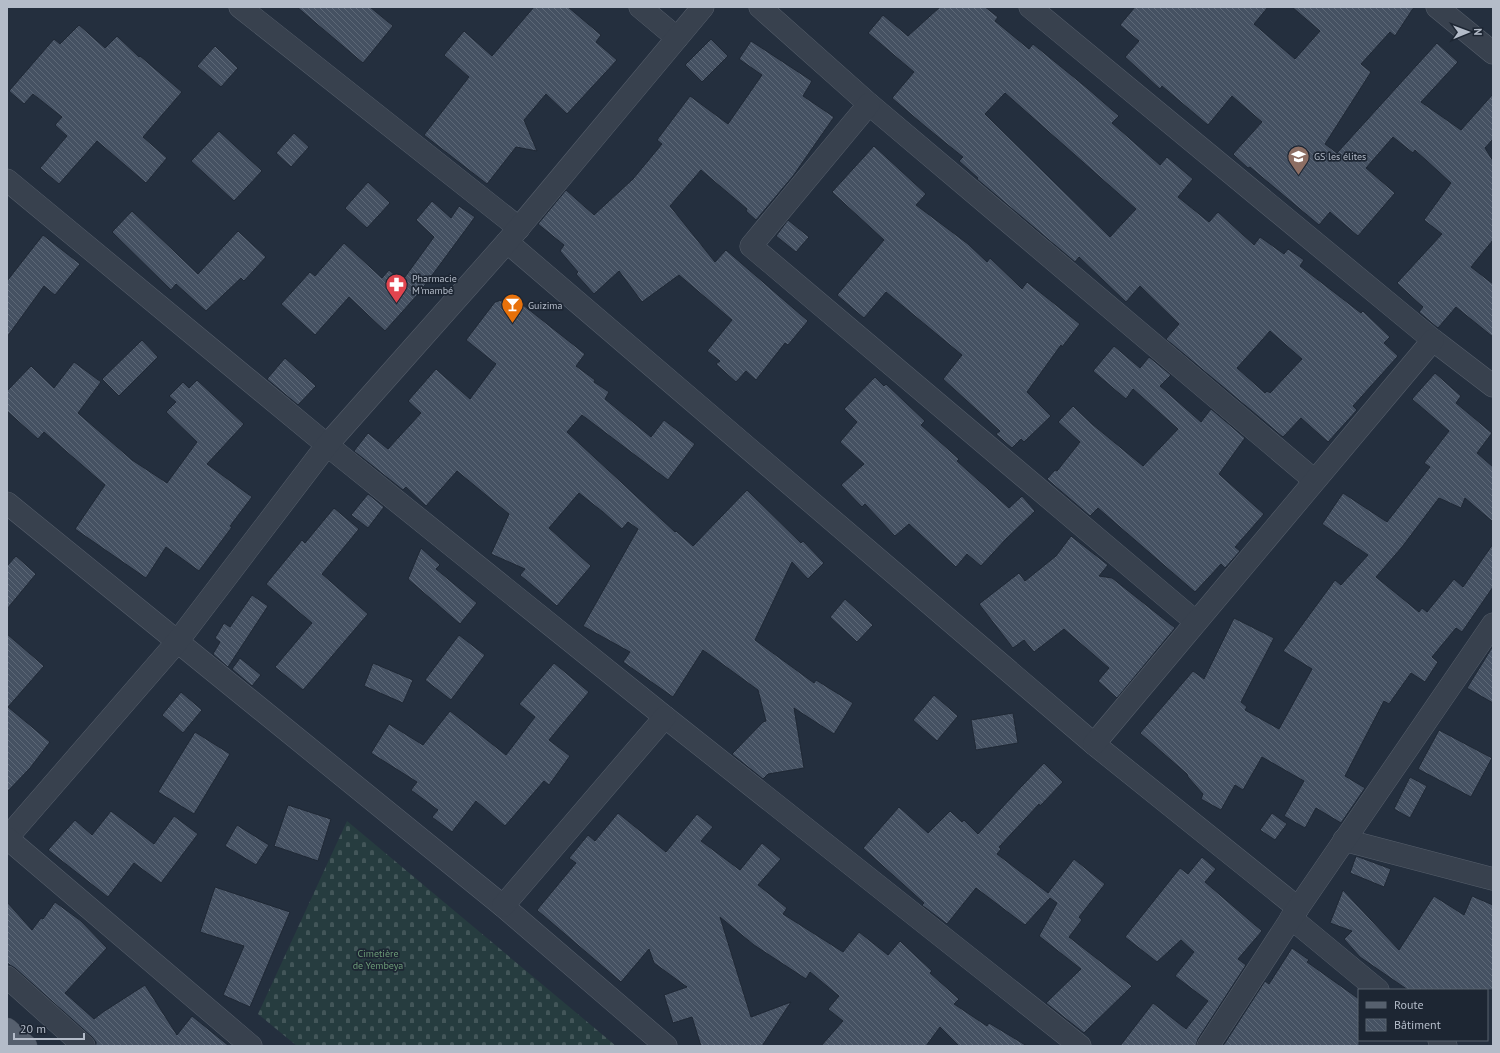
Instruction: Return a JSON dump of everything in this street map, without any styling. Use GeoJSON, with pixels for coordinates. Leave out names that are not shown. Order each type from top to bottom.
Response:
{"type":"FeatureCollection","features":[{"type":"Feature","properties":{"kind":"main road"},"geometry":{"type":"LineString","coordinates":[[7,1029],[26,1046]]}},
{"type":"Feature","properties":{"kind":"street"},"geometry":{"type":"LineString","coordinates":[[240,7],[513,235],[1094,744],[1295,913],[1377,989]]}},
{"type":"Feature","properties":{"kind":"street"},"geometry":{"type":"LineString","coordinates":[[640,7],[677,38]]}},
{"type":"Feature","properties":{"kind":"street"},"geometry":{"type":"LineString","coordinates":[[251,1046],[7,838],[177,642],[327,445],[513,235],[703,7]]}},
{"type":"Feature","properties":{"kind":"street"},"geometry":{"type":"LineString","coordinates":[[760,7],[869,104],[1314,480]]}},
{"type":"Feature","properties":{"kind":"street"},"geometry":{"type":"LineString","coordinates":[[1030,7],[1433,340],[1493,386]]}},
{"type":"Feature","properties":{"kind":"street"},"geometry":{"type":"LineString","coordinates":[[1437,7],[1493,53]]}},
{"type":"Feature","properties":{"kind":"street"},"geometry":{"type":"LineString","coordinates":[[869,104],[751,246],[1196,622]]}},
{"type":"Feature","properties":{"kind":"street"},"geometry":{"type":"LineString","coordinates":[[7,180],[327,445],[665,717],[1080,1046]]}},
{"type":"Feature","properties":{"kind":"street"},"geometry":{"type":"LineString","coordinates":[[1094,744],[1433,340]]}},
{"type":"Feature","properties":{"kind":"street"},"geometry":{"type":"LineString","coordinates":[[7,503],[503,906],[666,1046]]}},
{"type":"Feature","properties":{"kind":"street"},"geometry":{"type":"LineString","coordinates":[[1208,1046],[1344,840],[1493,624]]}},
{"type":"Feature","properties":{"kind":"street"},"geometry":{"type":"LineString","coordinates":[[503,906],[665,717]]}},
{"type":"Feature","properties":{"kind":"street"},"geometry":{"type":"LineString","coordinates":[[1344,840],[1493,878]]}},
{"type":"Feature","properties":{"kind":"street"},"geometry":{"type":"LineString","coordinates":[[7,977],[84,1046]]}},
{"type":"Feature","properties":{"kind":"green space","name":"Cimetière de Yembeya"},"geometry":{"type":"Polygon","coordinates":[[[347,821],[616,1046],[297,1046],[258,1014],[347,821]]]}},
{"type":"Feature","properties":{"kind":"building"},"geometry":{"type":"Polygon","coordinates":[[[297,7],[370,7],[393,26],[363,63],[297,7]]]}},
{"type":"Feature","properties":{"kind":"building"},"geometry":{"type":"Polygon","coordinates":[[[534,7],[568,7],[601,35],[596,42],[617,60],[567,114],[546,94],[524,120],[537,151],[516,147],[487,184],[424,135],[469,77],[444,55],[464,31],[492,56],[534,7]]]}},
{"type":"Feature","properties":{"kind":"building"},"geometry":{"type":"Polygon","coordinates":[[[940,7],[985,7],[998,17],[995,21],[1029,49],[1033,44],[1119,116],[1112,123],[1160,165],[1167,157],[1193,179],[1178,197],[1209,222],[1218,212],[1254,245],[1260,237],[1284,254],[1288,249],[1304,260],[1300,266],[1361,313],[1363,311],[1390,337],[1384,343],[1398,356],[1353,406],[1357,410],[1328,442],[1301,418],[1283,437],[1166,339],[1179,324],[1140,286],[1126,302],[1079,257],[1075,262],[977,179],[978,178],[959,161],[963,157],[892,98],[914,72],[868,33],[883,15],[908,36],[940,7]],[[1005,93],[985,114],[1110,237],[1136,209],[1005,93]],[[1270,331],[1237,368],[1265,393],[1267,391],[1270,393],[1302,359],[1270,331]]]}},
{"type":"Feature","properties":{"kind":"building"},"geometry":{"type":"Polygon","coordinates":[[[1135,7],[1268,7],[1254,24],[1295,59],[1320,31],[1292,7],[1414,7],[1395,36],[1390,32],[1361,64],[1371,72],[1325,144],[1337,153],[1437,43],[1458,62],[1421,102],[1461,130],[1493,94],[1493,139],[1485,148],[1493,161],[1493,240],[1471,267],[1493,284],[1493,337],[1456,307],[1438,328],[1419,312],[1423,307],[1397,283],[1442,234],[1424,220],[1451,183],[1415,150],[1413,153],[1393,137],[1366,168],[1395,193],[1358,236],[1330,212],[1319,225],[1250,167],[1248,168],[1233,154],[1262,122],[1232,96],[1208,125],[1162,86],[1160,89],[1125,57],[1139,41],[1120,25],[1135,7]]]}},
{"type":"Feature","properties":{"kind":"building"},"geometry":{"type":"Polygon","coordinates":[[[79,25],[105,48],[117,36],[139,57],[140,56],[182,92],[143,137],[167,158],[146,183],[97,141],[59,184],[40,168],[67,136],[55,125],[62,117],[33,94],[24,104],[9,91],[54,39],[60,44],[79,25]]]}},
{"type":"Feature","properties":{"kind":"building"},"geometry":{"type":"Polygon","coordinates":[[[711,39],[728,56],[702,82],[685,65],[711,39]]]}},
{"type":"Feature","properties":{"kind":"building"},"geometry":{"type":"Polygon","coordinates":[[[751,41],[812,81],[803,96],[834,117],[793,176],[756,220],[746,211],[747,209],[701,170],[670,206],[715,262],[726,250],[808,321],[788,345],[785,343],[756,380],[746,371],[736,382],[716,364],[720,361],[707,351],[732,320],[679,275],[642,302],[619,271],[594,294],[576,274],[578,272],[560,251],[564,245],[538,224],[566,190],[594,215],[633,179],[662,144],[657,140],[690,96],[728,124],[762,75],[739,59],[751,41]]]}},
{"type":"Feature","properties":{"kind":"building"},"geometry":{"type":"Polygon","coordinates":[[[215,46],[238,68],[221,87],[197,66],[215,46]]]}},
{"type":"Feature","properties":{"kind":"building"},"geometry":{"type":"Polygon","coordinates":[[[219,131],[262,171],[234,201],[191,161],[219,131]]]}},
{"type":"Feature","properties":{"kind":"building"},"geometry":{"type":"Polygon","coordinates":[[[294,133],[309,147],[291,167],[276,153],[294,133]]]}},
{"type":"Feature","properties":{"kind":"building"},"geometry":{"type":"Polygon","coordinates":[[[874,146],[926,194],[916,205],[968,244],[987,262],[990,258],[1022,289],[1027,282],[1080,324],[1062,347],[1061,345],[1027,392],[1051,416],[1024,442],[1021,439],[1012,448],[996,434],[1000,431],[943,379],[962,355],[886,292],[864,318],[837,295],[884,240],[832,192],[874,146]]]}},
{"type":"Feature","properties":{"kind":"building"},"geometry":{"type":"Polygon","coordinates":[[[368,182],[390,203],[367,228],[345,208],[368,182]]]}},
{"type":"Feature","properties":{"kind":"building"},"geometry":{"type":"Polygon","coordinates":[[[432,201],[451,218],[459,206],[475,217],[419,293],[385,331],[349,297],[315,335],[281,304],[310,272],[315,276],[344,243],[382,278],[389,270],[402,281],[434,237],[416,220],[432,201]]]}},
{"type":"Feature","properties":{"kind":"building"},"geometry":{"type":"Polygon","coordinates":[[[132,211],[198,274],[238,231],[266,257],[244,281],[241,278],[206,311],[176,284],[171,290],[112,232],[132,211]]]}},
{"type":"Feature","properties":{"kind":"building"},"geometry":{"type":"Polygon","coordinates":[[[788,220],[809,237],[796,252],[776,236],[788,220]]]}},
{"type":"Feature","properties":{"kind":"building"},"geometry":{"type":"Polygon","coordinates":[[[43,235],[80,264],[55,295],[44,286],[7,337],[7,281],[43,235]]]}},
{"type":"Feature","properties":{"kind":"building"},"geometry":{"type":"Polygon","coordinates":[[[513,297],[585,354],[576,366],[595,380],[594,382],[609,392],[605,399],[651,437],[664,420],[695,444],[668,480],[582,415],[567,432],[675,532],[676,531],[693,546],[747,490],[801,543],[803,541],[824,563],[808,579],[792,562],[755,640],[814,683],[816,680],[853,703],[834,734],[794,708],[804,768],[768,774],[763,779],[732,754],[763,722],[766,721],[758,690],[703,650],[673,697],[623,662],[630,652],[583,626],[638,529],[628,522],[622,529],[579,493],[549,528],[591,566],[557,606],[520,575],[525,569],[491,554],[509,514],[457,471],[426,506],[406,487],[403,490],[354,451],[368,433],[388,449],[421,413],[408,401],[436,369],[470,399],[496,364],[466,340],[495,302],[513,297]]]}},
{"type":"Feature","properties":{"kind":"building"},"geometry":{"type":"Polygon","coordinates":[[[142,340],[158,357],[119,396],[102,379],[142,340]]]}},
{"type":"Feature","properties":{"kind":"building"},"geometry":{"type":"Polygon","coordinates":[[[1114,346],[1140,368],[1149,357],[1171,375],[1160,386],[1201,422],[1211,409],[1245,438],[1219,474],[1264,514],[1235,547],[1240,551],[1225,568],[1221,564],[1195,592],[1098,508],[1090,516],[1047,479],[1055,470],[1057,471],[1080,442],[1058,422],[1073,406],[1092,424],[1143,466],[1178,429],[1133,389],[1126,399],[1093,371],[1114,346]]]}},
{"type":"Feature","properties":{"kind":"building"},"geometry":{"type":"Polygon","coordinates":[[[285,358],[316,386],[298,405],[267,379],[285,358]]]}},
{"type":"Feature","properties":{"kind":"building"},"geometry":{"type":"Polygon","coordinates":[[[74,362],[101,382],[78,413],[132,460],[167,483],[197,442],[166,412],[176,402],[169,396],[183,382],[189,388],[197,380],[244,424],[207,464],[252,497],[230,526],[232,527],[199,571],[166,547],[146,578],[75,529],[105,485],[44,432],[38,439],[7,411],[7,391],[31,366],[54,388],[74,362]]]}},
{"type":"Feature","properties":{"kind":"building"},"geometry":{"type":"Polygon","coordinates":[[[1435,373],[1461,396],[1456,403],[1492,433],[1477,453],[1493,467],[1493,522],[1465,498],[1461,508],[1439,498],[1402,547],[1376,577],[1419,612],[1422,608],[1427,612],[1454,579],[1463,587],[1493,544],[1493,587],[1462,632],[1456,628],[1432,657],[1438,662],[1425,682],[1411,673],[1389,704],[1384,701],[1345,776],[1365,788],[1341,823],[1316,808],[1305,828],[1284,816],[1304,781],[1262,757],[1243,790],[1235,785],[1221,810],[1201,799],[1203,794],[1187,774],[1140,733],[1193,671],[1204,679],[1234,618],[1274,638],[1241,702],[1247,707],[1245,710],[1279,729],[1312,669],[1283,651],[1335,580],[1341,585],[1368,555],[1322,524],[1343,493],[1387,522],[1430,467],[1424,463],[1449,431],[1412,399],[1435,373]]]}},
{"type":"Feature","properties":{"kind":"building"},"geometry":{"type":"Polygon","coordinates":[[[875,377],[884,386],[886,384],[925,421],[921,425],[959,459],[957,461],[1009,508],[1022,496],[1035,511],[981,566],[967,554],[956,567],[909,524],[895,536],[865,504],[862,507],[841,485],[864,464],[840,442],[857,422],[844,409],[875,377]]]}},
{"type":"Feature","properties":{"kind":"building"},"geometry":{"type":"Polygon","coordinates":[[[368,494],[384,507],[368,528],[351,515],[368,494]]]}},
{"type":"Feature","properties":{"kind":"building"},"geometry":{"type":"Polygon","coordinates":[[[334,508],[359,529],[322,574],[368,614],[303,690],[275,667],[312,623],[266,584],[302,540],[305,543],[334,508]]]}},
{"type":"Feature","properties":{"kind":"building"},"geometry":{"type":"Polygon","coordinates":[[[1071,536],[1108,565],[1099,576],[1112,578],[1175,628],[1117,698],[1098,681],[1109,668],[1064,629],[1034,652],[1024,640],[1013,648],[979,604],[1019,573],[1025,581],[1056,556],[1071,536]]]}},
{"type":"Feature","properties":{"kind":"building"},"geometry":{"type":"Polygon","coordinates":[[[421,548],[440,565],[436,569],[477,603],[460,624],[408,579],[421,548]]]}},
{"type":"Feature","properties":{"kind":"building"},"geometry":{"type":"Polygon","coordinates":[[[16,556],[36,574],[7,609],[7,566],[16,556]]]}},
{"type":"Feature","properties":{"kind":"building"},"geometry":{"type":"Polygon","coordinates":[[[252,595],[268,606],[228,667],[213,654],[220,642],[215,638],[224,623],[230,627],[252,595]]]}},
{"type":"Feature","properties":{"kind":"building"},"geometry":{"type":"Polygon","coordinates":[[[845,599],[873,625],[857,642],[830,617],[845,599]]]}},
{"type":"Feature","properties":{"kind":"building"},"geometry":{"type":"Polygon","coordinates":[[[7,634],[44,666],[8,707],[50,742],[30,768],[7,792],[7,634]]]}},
{"type":"Feature","properties":{"kind":"building"},"geometry":{"type":"Polygon","coordinates":[[[459,635],[485,655],[451,700],[425,680],[459,635]]]}},
{"type":"Feature","properties":{"kind":"building"},"geometry":{"type":"Polygon","coordinates":[[[1493,646],[1493,703],[1467,688],[1493,646]]]}},
{"type":"Feature","properties":{"kind":"building"},"geometry":{"type":"Polygon","coordinates":[[[240,658],[261,675],[252,686],[232,669],[240,658]]]}},
{"type":"Feature","properties":{"kind":"building"},"geometry":{"type":"Polygon","coordinates":[[[373,663],[413,680],[403,703],[364,686],[373,663]]]}},
{"type":"Feature","properties":{"kind":"building"},"geometry":{"type":"Polygon","coordinates":[[[554,663],[589,692],[549,740],[570,756],[549,785],[544,781],[505,826],[476,801],[452,832],[432,817],[438,810],[411,790],[417,782],[371,753],[389,724],[423,745],[450,711],[506,755],[535,717],[519,704],[554,663]]]}},
{"type":"Feature","properties":{"kind":"building"},"geometry":{"type":"Polygon","coordinates":[[[181,692],[202,710],[183,733],[162,715],[181,692]]]}},
{"type":"Feature","properties":{"kind":"building"},"geometry":{"type":"Polygon","coordinates":[[[934,695],[958,716],[937,741],[913,720],[934,695]]]}},
{"type":"Feature","properties":{"kind":"building"},"geometry":{"type":"Polygon","coordinates":[[[1013,713],[1018,743],[976,750],[971,720],[1013,713]]]}},
{"type":"Feature","properties":{"kind":"building"},"geometry":{"type":"Polygon","coordinates":[[[1439,730],[1492,758],[1471,797],[1418,769],[1439,730]]]}},
{"type":"Feature","properties":{"kind":"building"},"geometry":{"type":"Polygon","coordinates":[[[195,732],[230,754],[194,814],[158,792],[195,732]]]}},
{"type":"Feature","properties":{"kind":"building"},"geometry":{"type":"Polygon","coordinates":[[[1044,763],[1063,782],[1040,806],[1039,804],[999,847],[1001,849],[997,854],[1048,893],[1074,859],[1105,884],[1079,917],[1082,920],[1069,937],[1132,986],[1084,1033],[1046,1003],[1081,969],[1039,936],[1057,903],[1050,898],[1025,925],[976,888],[947,924],[922,905],[924,903],[863,848],[899,807],[928,833],[950,811],[962,822],[964,820],[978,834],[1044,763]]]}},
{"type":"Feature","properties":{"kind":"building"},"geometry":{"type":"Polygon","coordinates":[[[1410,777],[1427,786],[1410,818],[1394,809],[1410,777]]]}},
{"type":"Feature","properties":{"kind":"building"},"geometry":{"type":"Polygon","coordinates":[[[288,805],[331,819],[318,861],[274,846],[288,805]]]}},
{"type":"Feature","properties":{"kind":"building"},"geometry":{"type":"Polygon","coordinates":[[[111,811],[154,844],[174,816],[198,834],[161,883],[134,863],[108,897],[48,850],[75,820],[92,835],[111,811]]]}},
{"type":"Feature","properties":{"kind":"building"},"geometry":{"type":"Polygon","coordinates":[[[618,813],[666,852],[697,814],[713,827],[701,841],[740,870],[762,843],[781,859],[758,885],[787,908],[783,914],[843,952],[859,932],[888,955],[900,941],[932,971],[930,973],[959,999],[954,1004],[987,1026],[989,1023],[1027,1046],[959,1046],[940,1027],[926,1046],[821,1046],[843,1021],[828,1009],[839,996],[810,972],[806,979],[754,945],[720,917],[751,1017],[791,1002],[762,1046],[701,1046],[692,1017],[673,1023],[664,995],[687,987],[654,963],[649,949],[621,982],[537,910],[576,863],[569,858],[588,835],[595,841],[618,813]]]}},
{"type":"Feature","properties":{"kind":"building"},"geometry":{"type":"Polygon","coordinates":[[[1272,813],[1287,824],[1275,840],[1260,830],[1272,813]]]}},
{"type":"Feature","properties":{"kind":"building"},"geometry":{"type":"Polygon","coordinates":[[[237,825],[269,845],[256,865],[225,846],[237,825]]]}},
{"type":"Feature","properties":{"kind":"building"},"geometry":{"type":"Polygon","coordinates":[[[1356,856],[1391,869],[1384,887],[1350,873],[1356,856]]]}},
{"type":"Feature","properties":{"kind":"building"},"geometry":{"type":"Polygon","coordinates":[[[1202,857],[1216,869],[1205,882],[1262,931],[1238,959],[1246,965],[1198,1039],[1196,1046],[1120,1046],[1153,1003],[1186,1029],[1208,1001],[1175,976],[1194,952],[1181,940],[1157,962],[1125,937],[1180,868],[1188,874],[1202,857]]]}},
{"type":"Feature","properties":{"kind":"building"},"geometry":{"type":"Polygon","coordinates":[[[215,887],[290,912],[250,1007],[223,995],[244,946],[200,932],[215,887]]]}},
{"type":"Feature","properties":{"kind":"building"},"geometry":{"type":"Polygon","coordinates":[[[1343,890],[1399,950],[1434,896],[1464,915],[1472,896],[1493,905],[1493,990],[1407,989],[1360,957],[1344,939],[1352,931],[1330,923],[1343,890]]]}},
{"type":"Feature","properties":{"kind":"building"},"geometry":{"type":"Polygon","coordinates":[[[7,902],[32,930],[41,918],[43,919],[55,902],[81,921],[107,948],[65,993],[94,1019],[145,985],[177,1035],[192,1016],[229,1046],[96,1046],[96,1042],[92,1037],[15,968],[7,963],[7,902]]]}},
{"type":"Feature","properties":{"kind":"building"},"geometry":{"type":"Polygon","coordinates":[[[1292,948],[1309,960],[1307,962],[1358,998],[1359,1046],[1223,1046],[1265,981],[1269,984],[1292,948]]]}},
{"type":"Feature","properties":{"kind":"place","name":"GS les élites"},"geometry":{"type":"Point","coordinates":[1298,176]}},
{"type":"Feature","properties":{"kind":"place","name":"Pharmacie M'mambé"},"geometry":{"type":"Point","coordinates":[397,304]}},
{"type":"Feature","properties":{"kind":"place","name":"Guizima"},"geometry":{"type":"Point","coordinates":[513,324]}}]}
